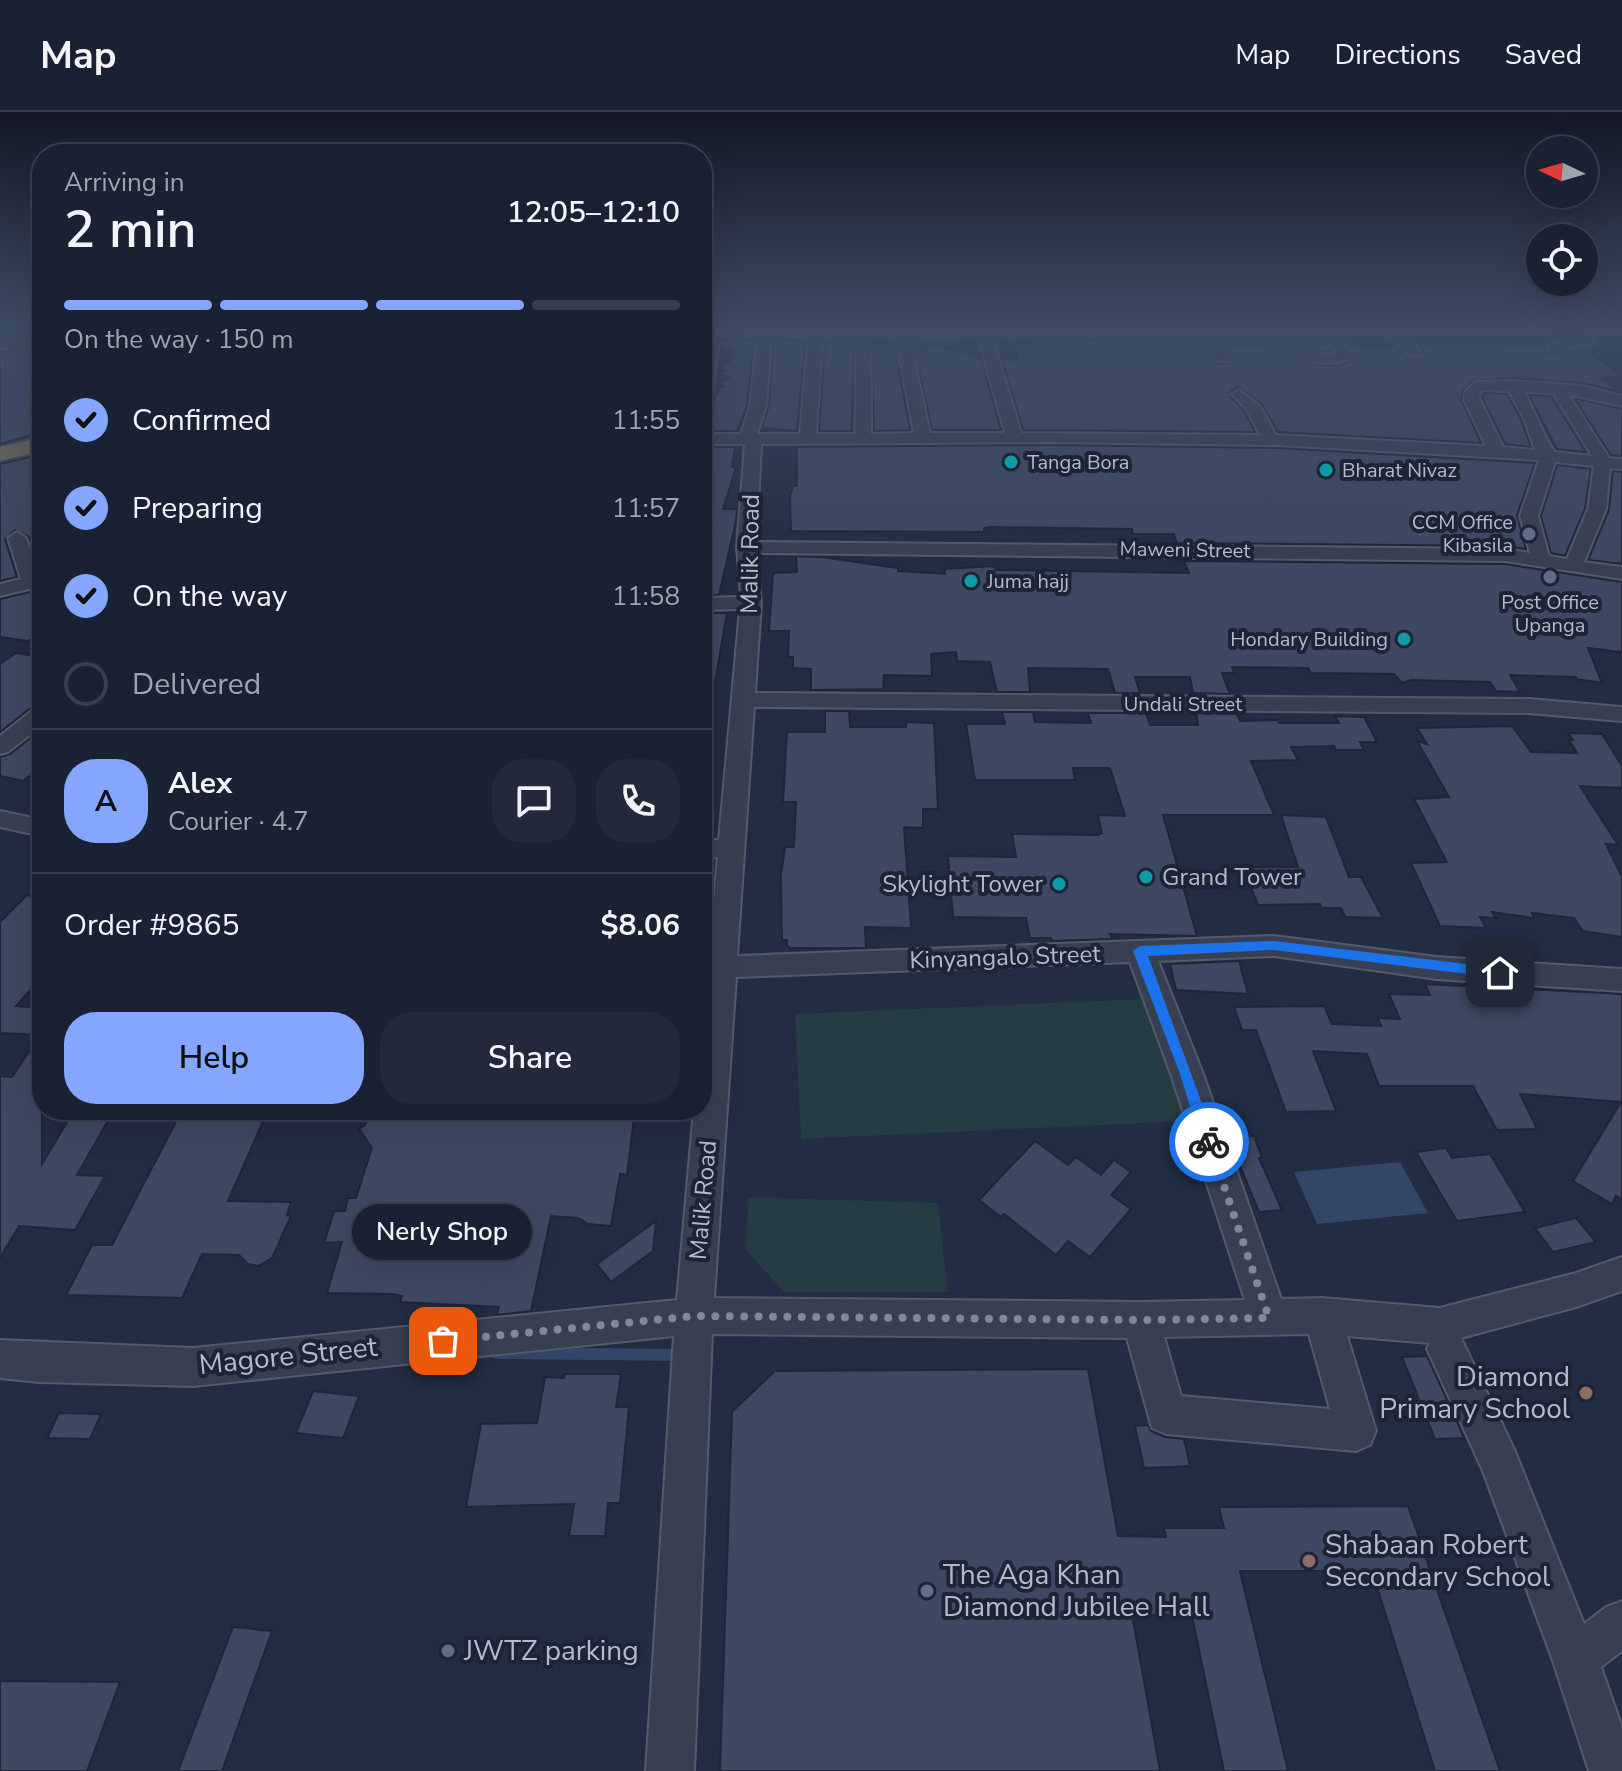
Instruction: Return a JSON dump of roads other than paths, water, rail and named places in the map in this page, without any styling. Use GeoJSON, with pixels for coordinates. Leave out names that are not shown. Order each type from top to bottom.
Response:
{"type":"FeatureCollection","features":[{"type":"Feature","properties":{"kind":"highway"},"geometry":{"type":"LineString","coordinates":[[0,447],[32,440]]}},
{"type":"Feature","properties":{"kind":"highway"},"geometry":{"type":"LineString","coordinates":[[0,454],[32,446]]}},
{"type":"Feature","properties":{"kind":"street","name":"Malik Road"},"geometry":{"type":"LineString","coordinates":[[712,1092],[722,967],[716,849],[743,700],[751,603],[746,547],[750,439],[759,400]]}},
{"type":"Feature","properties":{"kind":"street"},"geometry":{"type":"LineString","coordinates":[[808,439],[811,400]]}},
{"type":"Feature","properties":{"kind":"street"},"geometry":{"type":"LineString","coordinates":[[863,400],[863,439]]}},
{"type":"Feature","properties":{"kind":"street"},"geometry":{"type":"LineString","coordinates":[[915,400],[923,439]]}},
{"type":"Feature","properties":{"kind":"street"},"geometry":{"type":"LineString","coordinates":[[1000,400],[1015,439]]}},
{"type":"Feature","properties":{"kind":"street"},"geometry":{"type":"LineString","coordinates":[[1246,400],[1254,408],[1270,440]]}},
{"type":"Feature","properties":{"kind":"street"},"geometry":{"type":"LineString","coordinates":[[1472,400],[1496,449]]}},
{"type":"Feature","properties":{"kind":"street"},"geometry":{"type":"LineString","coordinates":[[1522,400],[1532,418],[1541,447],[1548,454]]}},
{"type":"Feature","properties":{"kind":"street"},"geometry":{"type":"LineString","coordinates":[[1565,400],[1603,461],[1597,509],[1574,564]]}},
{"type":"Feature","properties":{"kind":"street"},"geometry":{"type":"LineString","coordinates":[[712,439],[1381,442],[1496,449],[1622,464]]}},
{"type":"Feature","properties":{"kind":"street"},"geometry":{"type":"LineString","coordinates":[[1540,559],[1539,543],[1531,533],[1529,515],[1548,454]]}},
{"type":"Feature","properties":{"kind":"street"},"geometry":{"type":"LineString","coordinates":[[17,538],[32,570]]}},
{"type":"Feature","properties":{"kind":"street","name":"Maweni Street"},"geometry":{"type":"LineString","coordinates":[[746,547],[1505,555],[1622,573]]}},
{"type":"Feature","properties":{"kind":"street"},"geometry":{"type":"LineString","coordinates":[[0,590],[32,582]]}},
{"type":"Feature","properties":{"kind":"street"},"geometry":{"type":"LineString","coordinates":[[712,604],[751,603]]}},
{"type":"Feature","properties":{"kind":"street","name":"Undali Street"},"geometry":{"type":"LineString","coordinates":[[743,700],[1529,706],[1622,714]]}},
{"type":"Feature","properties":{"kind":"street"},"geometry":{"type":"LineString","coordinates":[[0,747],[32,722]]}},
{"type":"Feature","properties":{"kind":"street"},"geometry":{"type":"LineString","coordinates":[[0,819],[32,826]]}},
{"type":"Feature","properties":{"kind":"street","name":"Kinyangalo Street"},"geometry":{"type":"LineString","coordinates":[[722,967],[1274,946],[1437,968],[1622,980]]}},
{"type":"Feature","properties":{"kind":"street"},"geometry":{"type":"LineString","coordinates":[[1140,951],[1187,1074],[1269,1318]]}},
{"type":"Feature","properties":{"kind":"street","name":"Malik Road"},"geometry":{"type":"LineString","coordinates":[[670,1771],[694,1316],[710,1120]]}},
{"type":"Feature","properties":{"kind":"street","name":"Magore Street"},"geometry":{"type":"LineString","coordinates":[[0,1359],[193,1367],[694,1316],[1141,1320],[1322,1316],[1440,1326],[1576,1290],[1622,1274]]}},
{"type":"Feature","properties":{"kind":"street"},"geometry":{"type":"LineString","coordinates":[[1141,1320],[1166,1414],[1356,1431],[1322,1316]]}},
{"type":"Feature","properties":{"kind":"street"},"geometry":{"type":"LineString","coordinates":[[1446,1349],[1500,1463],[1575,1658],[1613,1771]]}},
{"type":"Feature","properties":{"kind":"street"},"geometry":{"type":"LineString","coordinates":[[1575,1658],[1622,1623]]}},
{"type":"Feature","properties":{"kind":"water"},"geometry":{"type":"Polygon","coordinates":[[[1400,1162],[1428,1213],[1317,1224],[1294,1172],[1400,1162]]]}},
{"type":"Feature","properties":{"kind":"waterway"},"geometry":{"type":"LineString","coordinates":[[0,583],[32,575]]}},
{"type":"Feature","properties":{"kind":"waterway"},"geometry":{"type":"LineString","coordinates":[[497,1353],[680,1355],[680,1359]]}},
{"type":"Feature","properties":{"kind":"place","name":"Tanga Bora"},"geometry":{"type":"Point","coordinates":[1011,462]}},
{"type":"Feature","properties":{"kind":"place","name":"Bharat Nivaz"},"geometry":{"type":"Point","coordinates":[1326,470]}},
{"type":"Feature","properties":{"kind":"place","name":"CCM Office Kibasila"},"geometry":{"type":"Point","coordinates":[1529,534]}},
{"type":"Feature","properties":{"kind":"place","name":"Post Office Upanga"},"geometry":{"type":"Point","coordinates":[1550,577]}},
{"type":"Feature","properties":{"kind":"place","name":"Juma hajj"},"geometry":{"type":"Point","coordinates":[971,581]}},
{"type":"Feature","properties":{"kind":"place","name":"Hondary Building"},"geometry":{"type":"Point","coordinates":[1404,639]}},
{"type":"Feature","properties":{"kind":"place","name":"Grand Tower"},"geometry":{"type":"Point","coordinates":[1146,877]}},
{"type":"Feature","properties":{"kind":"place","name":"Skylight Tower"},"geometry":{"type":"Point","coordinates":[1059,884]}},
{"type":"Feature","properties":{"kind":"place","name":"Nerly Shop"},"geometry":{"type":"Point","coordinates":[443,1341]}},
{"type":"Feature","properties":{"kind":"place","name":"Diamond Primary School"},"geometry":{"type":"Point","coordinates":[1586,1393]}},
{"type":"Feature","properties":{"kind":"place","name":"Shabaan Robert Secondary School"},"geometry":{"type":"Point","coordinates":[1309,1561]}},
{"type":"Feature","properties":{"kind":"place","name":"The Aga Khan Diamond Jubilee Hall"},"geometry":{"type":"Point","coordinates":[927,1591]}},
{"type":"Feature","properties":{"kind":"place","name":"JWTZ parking"},"geometry":{"type":"Point","coordinates":[448,1651]}}]}
